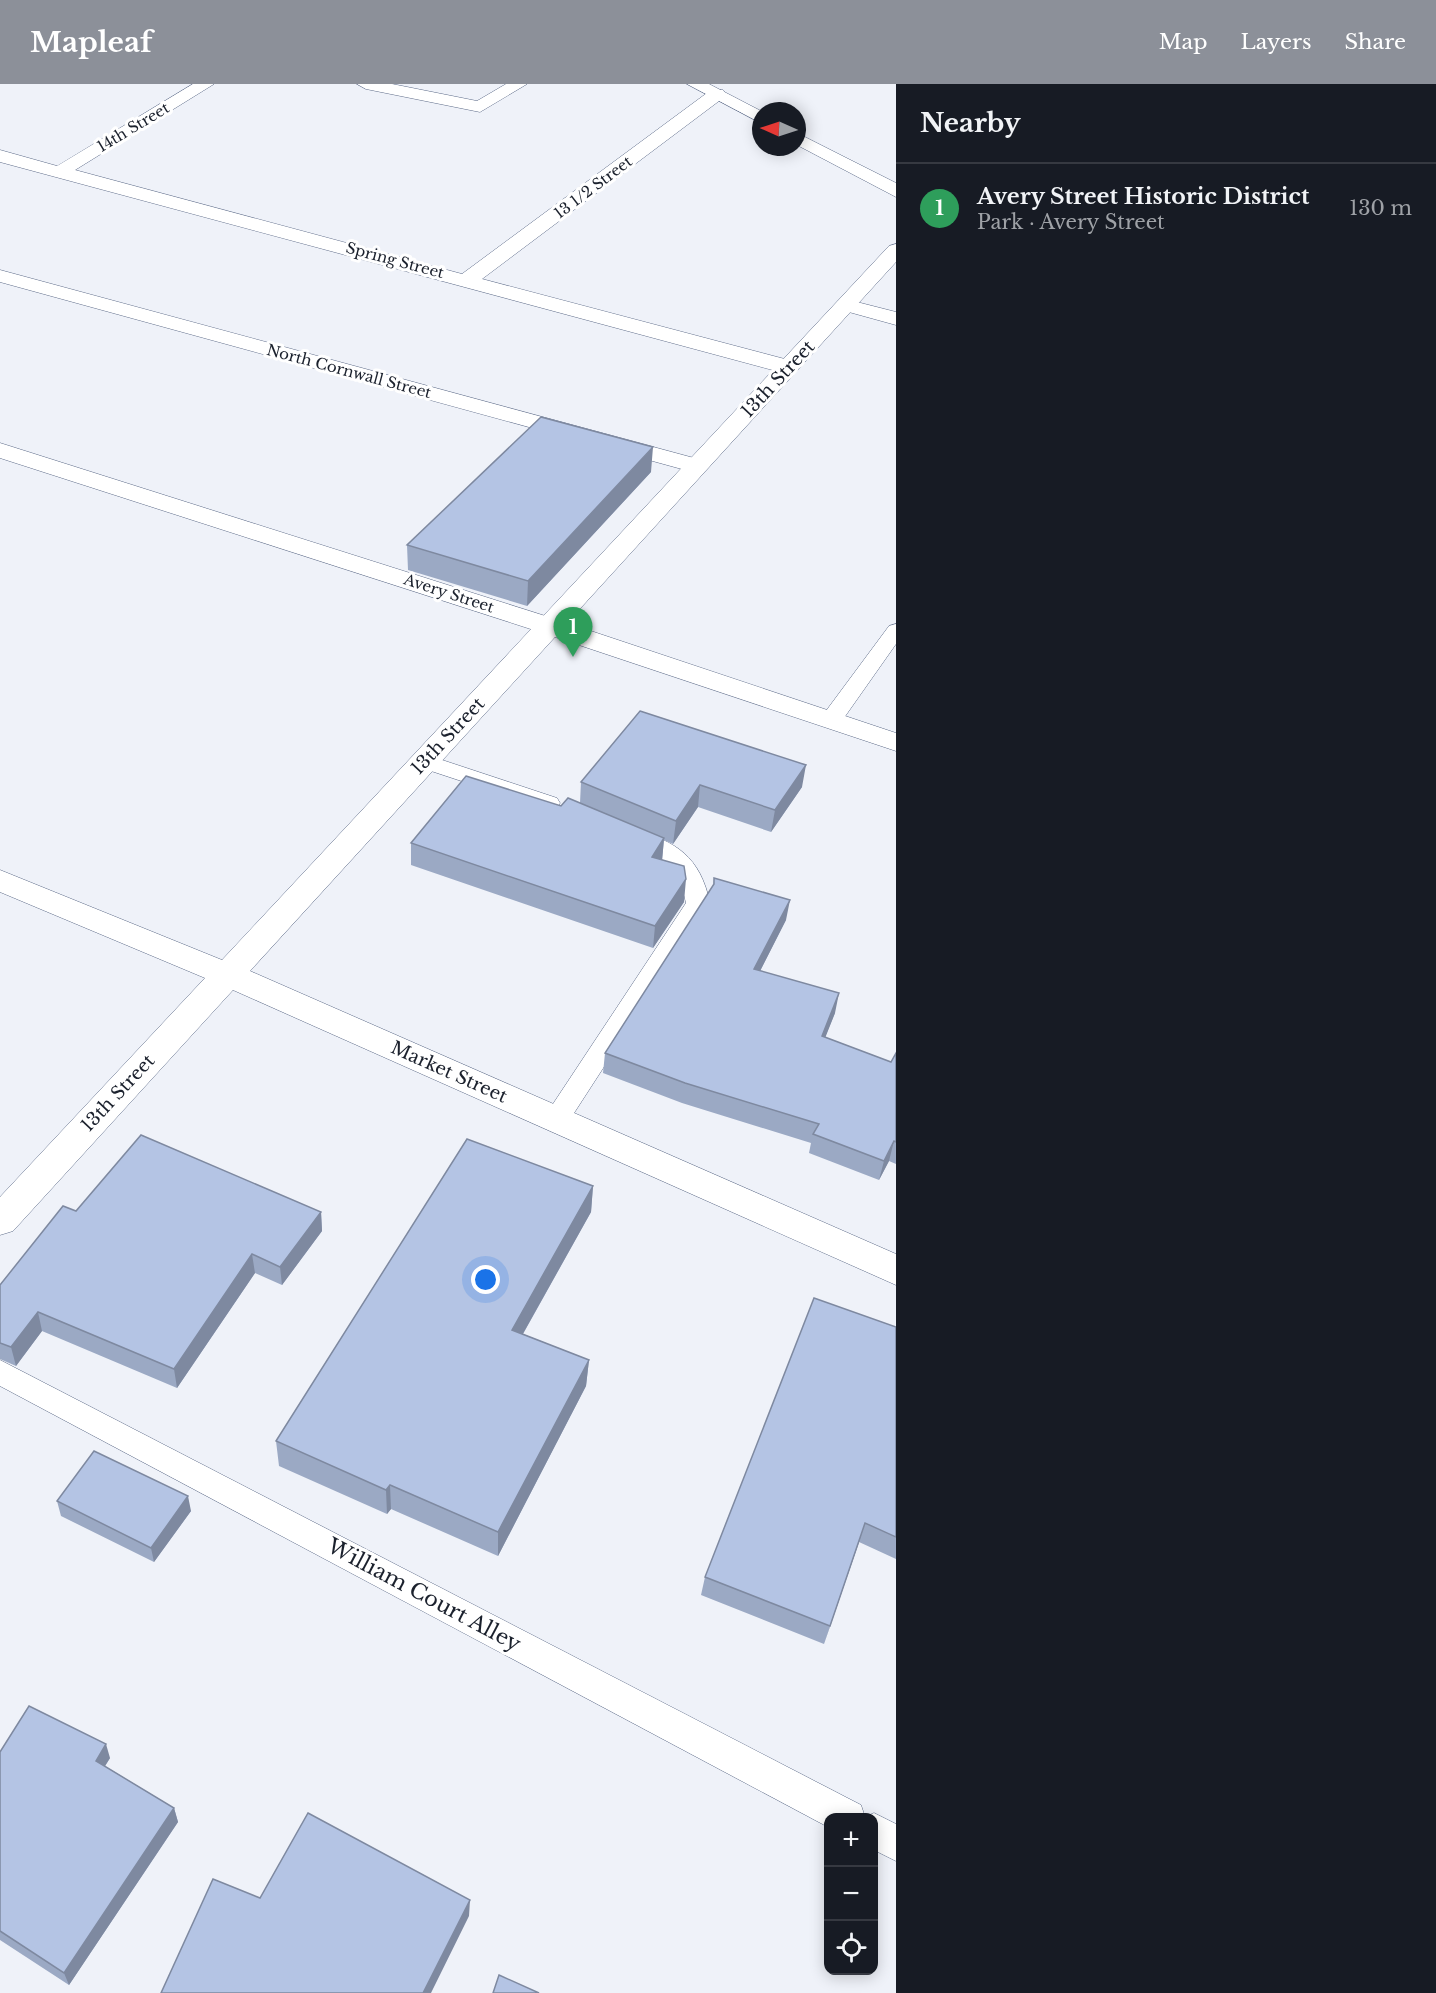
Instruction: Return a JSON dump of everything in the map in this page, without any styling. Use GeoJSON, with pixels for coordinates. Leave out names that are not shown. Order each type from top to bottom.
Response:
{"type":"FeatureCollection","features":[{"type":"Feature","properties":{"kind":"street","name":"14th Street"},"geometry":{"type":"LineString","coordinates":[[61,171],[205,84]]}},
{"type":"Feature","properties":{"kind":"street"},"geometry":{"type":"LineString","coordinates":[[366,84],[480,107],[518,84]]}},
{"type":"Feature","properties":{"kind":"street"},"geometry":{"type":"LineString","coordinates":[[696,84],[752,113]]}},
{"type":"Feature","properties":{"kind":"street","name":"13 1/2 Street"},"geometry":{"type":"LineString","coordinates":[[468,279],[717,94]]}},
{"type":"Feature","properties":{"kind":"street"},"geometry":{"type":"LineString","coordinates":[[806,143],[896,191]]}},
{"type":"Feature","properties":{"kind":"street","name":"Spring Street"},"geometry":{"type":"LineString","coordinates":[[0,156],[468,279],[788,367]]}},
{"type":"Feature","properties":{"kind":"street","name":"13th Street"},"geometry":{"type":"LineString","coordinates":[[0,1221],[896,250]]}},
{"type":"Feature","properties":{"kind":"street","name":"North Cornwall Street"},"geometry":{"type":"LineString","coordinates":[[0,276],[697,466]]}},
{"type":"Feature","properties":{"kind":"street"},"geometry":{"type":"LineString","coordinates":[[845,305],[896,319]]}},
{"type":"Feature","properties":{"kind":"street","name":"Avery Street"},"geometry":{"type":"LineString","coordinates":[[0,450],[549,626],[896,742]]}},
{"type":"Feature","properties":{"kind":"street","name":"Market Street"},"geometry":{"type":"LineString","coordinates":[[0,880],[227,974],[896,1270]]}},
{"type":"Feature","properties":{"kind":"lane"},"geometry":{"type":"LineString","coordinates":[[831,720],[896,630]]}},
{"type":"Feature","properties":{"kind":"lane"},"geometry":{"type":"LineString","coordinates":[[424,761],[575,813]]}},
{"type":"Feature","properties":{"kind":"lane"},"geometry":{"type":"LineString","coordinates":[[556,1120],[596,1063],[658,960],[698,903],[694,877],[677,856],[616,830]]}},
{"type":"Feature","properties":{"kind":"lane","name":"William Court Alley"},"geometry":{"type":"LineString","coordinates":[[0,1372],[838,1813]]}},
{"type":"Feature","properties":{"kind":"lane"},"geometry":{"type":"LineString","coordinates":[[878,1834],[896,1843]]}},
{"type":"Feature","properties":{"kind":"building"},"geometry":{"type":"Polygon","coordinates":[[[541,417],[653,447],[528,581],[407,545],[541,417]]]}},
{"type":"Feature","properties":{"kind":"building"},"geometry":{"type":"Polygon","coordinates":[[[640,711],[806,765],[775,810],[700,785],[676,821],[581,782],[640,711]]]}},
{"type":"Feature","properties":{"kind":"building"},"geometry":{"type":"Polygon","coordinates":[[[466,776],[561,806],[568,798],[664,838],[652,857],[684,866],[686,879],[655,926],[411,843],[466,776]]]}},
{"type":"Feature","properties":{"kind":"building"},"geometry":{"type":"Polygon","coordinates":[[[714,878],[790,900],[754,969],[839,993],[822,1036],[891,1062],[896,1053],[896,1142],[894,1141],[884,1161],[813,1134],[819,1124],[685,1083],[605,1053],[714,884],[714,878]]]}},
{"type":"Feature","properties":{"kind":"building"},"geometry":{"type":"Polygon","coordinates":[[[141,1135],[321,1212],[280,1267],[252,1254],[174,1369],[38,1312],[11,1347],[0,1343],[0,1285],[63,1206],[76,1211],[141,1135]]]}},
{"type":"Feature","properties":{"kind":"building"},"geometry":{"type":"Polygon","coordinates":[[[467,1139],[593,1186],[512,1330],[589,1360],[498,1532],[390,1485],[386,1490],[276,1441],[467,1139]]]}},
{"type":"Feature","properties":{"kind":"building"},"geometry":{"type":"Polygon","coordinates":[[[814,1298],[896,1327],[896,1537],[865,1523],[830,1626],[705,1577],[814,1298]]]}},
{"type":"Feature","properties":{"kind":"building"},"geometry":{"type":"Polygon","coordinates":[[[94,1451],[188,1496],[151,1548],[57,1501],[94,1451]]]}},
{"type":"Feature","properties":{"kind":"building"},"geometry":{"type":"Polygon","coordinates":[[[29,1706],[106,1744],[96,1761],[174,1808],[64,1973],[0,1931],[0,1752],[29,1706]]]}},
{"type":"Feature","properties":{"kind":"building"},"geometry":{"type":"Polygon","coordinates":[[[308,1813],[470,1900],[423,1993],[161,1993],[213,1879],[260,1898],[308,1813]]]}},
{"type":"Feature","properties":{"kind":"building"},"geometry":{"type":"Polygon","coordinates":[[[499,1975],[539,1993],[493,1993],[499,1975]]]}},
{"type":"Feature","properties":{"kind":"place","name":"Avery Street Historic District"},"geometry":{"type":"Point","coordinates":[573,657]}}]}
